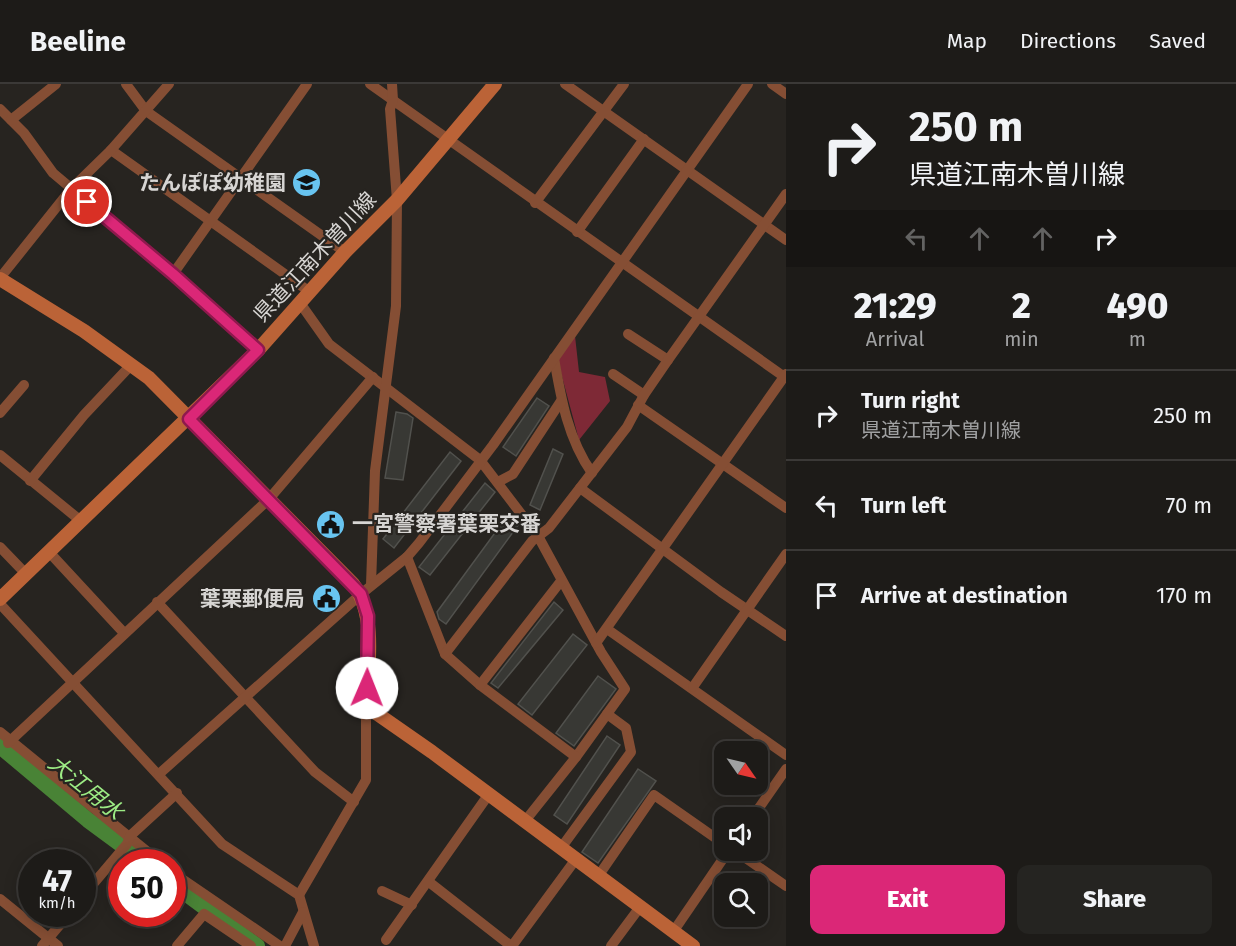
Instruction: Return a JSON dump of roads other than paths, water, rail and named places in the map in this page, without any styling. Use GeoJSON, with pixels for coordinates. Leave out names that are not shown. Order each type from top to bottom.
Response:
{"type":"FeatureCollection","features":[{"type":"Feature","properties":{"kind":"main road","name":"県道江南木曽川線"},"geometry":{"type":"LineString","coordinates":[[0,599],[258,350],[345,252],[397,200],[447,138],[495,84]]}},
{"type":"Feature","properties":{"kind":"main road"},"geometry":{"type":"LineString","coordinates":[[0,278],[132,364],[269,499],[366,590],[368,616],[366,705],[693,946]]}},
{"type":"Feature","properties":{"kind":"street"},"geometry":{"type":"LineString","coordinates":[[11,120],[56,84]]}},
{"type":"Feature","properties":{"kind":"street"},"geometry":{"type":"LineString","coordinates":[[126,84],[146,111],[345,252]]}},
{"type":"Feature","properties":{"kind":"street"},"geometry":{"type":"LineString","coordinates":[[0,278],[71,189],[111,150],[169,84]]}},
{"type":"Feature","properties":{"kind":"street"},"geometry":{"type":"LineString","coordinates":[[173,274],[307,84]]}},
{"type":"Feature","properties":{"kind":"street"},"geometry":{"type":"LineString","coordinates":[[370,84],[577,232],[785,376],[596,643]]}},
{"type":"Feature","properties":{"kind":"street"},"geometry":{"type":"LineString","coordinates":[[366,590],[375,471],[396,306],[397,200],[390,109],[393,100],[392,84]]}},
{"type":"Feature","properties":{"kind":"street"},"geometry":{"type":"LineString","coordinates":[[565,84],[786,240]]}},
{"type":"Feature","properties":{"kind":"street"},"geometry":{"type":"LineString","coordinates":[[535,202],[624,84]]}},
{"type":"Feature","properties":{"kind":"street"},"geometry":{"type":"LineString","coordinates":[[159,774],[366,590],[407,557],[554,358],[748,84]]}},
{"type":"Feature","properties":{"kind":"street"},"geometry":{"type":"LineString","coordinates":[[772,84],[786,94]]}},
{"type":"Feature","properties":{"kind":"street"},"geometry":{"type":"LineString","coordinates":[[0,109],[53,173],[173,274],[258,350]]}},
{"type":"Feature","properties":{"kind":"street"},"geometry":{"type":"LineString","coordinates":[[577,232],[644,139]]}},
{"type":"Feature","properties":{"kind":"street"},"geometry":{"type":"LineString","coordinates":[[111,150],[310,292]]}},
{"type":"Feature","properties":{"kind":"street"},"geometry":{"type":"LineString","coordinates":[[445,654],[538,536],[549,528],[627,427],[644,395],[786,194]]}},
{"type":"Feature","properties":{"kind":"street"},"geometry":{"type":"LineString","coordinates":[[300,303],[329,344],[480,460],[538,536],[596,643],[625,689],[576,757],[525,821]]}},
{"type":"Feature","properties":{"kind":"street"},"geometry":{"type":"LineString","coordinates":[[628,334],[668,360]]}},
{"type":"Feature","properties":{"kind":"street"},"geometry":{"type":"LineString","coordinates":[[554,358],[561,401],[576,452],[592,473]]}},
{"type":"Feature","properties":{"kind":"street"},"geometry":{"type":"LineString","coordinates":[[30,481],[84,415],[132,364]]}},
{"type":"Feature","properties":{"kind":"street"},"geometry":{"type":"LineString","coordinates":[[613,374],[644,395]]}},
{"type":"Feature","properties":{"kind":"street"},"geometry":{"type":"LineString","coordinates":[[9,742],[269,499],[373,377]]}},
{"type":"Feature","properties":{"kind":"street"},"geometry":{"type":"LineString","coordinates":[[0,412],[24,385]]}},
{"type":"Feature","properties":{"kind":"street"},"geometry":{"type":"LineString","coordinates":[[498,482],[513,474],[561,401]]}},
{"type":"Feature","properties":{"kind":"street"},"geometry":{"type":"LineString","coordinates":[[638,405],[786,508]]}},
{"type":"Feature","properties":{"kind":"street"},"geometry":{"type":"LineString","coordinates":[[0,455],[81,521]]}},
{"type":"Feature","properties":{"kind":"street"},"geometry":{"type":"LineString","coordinates":[[580,488],[786,636]]}},
{"type":"Feature","properties":{"kind":"street"},"geometry":{"type":"LineString","coordinates":[[0,548],[26,574]]}},
{"type":"Feature","properties":{"kind":"street"},"geometry":{"type":"LineString","coordinates":[[49,552],[124,633]]}},
{"type":"Feature","properties":{"kind":"street"},"geometry":{"type":"LineString","coordinates":[[693,687],[786,554]]}},
{"type":"Feature","properties":{"kind":"street"},"geometry":{"type":"LineString","coordinates":[[407,557],[445,654],[480,685],[576,757]]}},
{"type":"Feature","properties":{"kind":"street"},"geometry":{"type":"LineString","coordinates":[[480,685],[561,581]]}},
{"type":"Feature","properties":{"kind":"street"},"geometry":{"type":"LineString","coordinates":[[157,602],[315,772],[354,802]]}},
{"type":"Feature","properties":{"kind":"street"},"geometry":{"type":"LineString","coordinates":[[0,604],[222,844],[299,895],[314,946]]}},
{"type":"Feature","properties":{"kind":"street"},"geometry":{"type":"LineString","coordinates":[[607,629],[693,687],[786,755]]}},
{"type":"Feature","properties":{"kind":"street"},"geometry":{"type":"LineString","coordinates":[[299,895],[366,780],[366,705]]}},
{"type":"Feature","properties":{"kind":"street"},"geometry":{"type":"LineString","coordinates":[[561,848],[631,752],[626,728],[607,714]]}},
{"type":"Feature","properties":{"kind":"street"},"geometry":{"type":"LineString","coordinates":[[0,732],[125,844],[135,849]]}},
{"type":"Feature","properties":{"kind":"street"},"geometry":{"type":"LineString","coordinates":[[760,807],[786,769]]}},
{"type":"Feature","properties":{"kind":"street"},"geometry":{"type":"LineString","coordinates":[[96,880],[125,844],[177,794]]}},
{"type":"Feature","properties":{"kind":"street"},"geometry":{"type":"LineString","coordinates":[[386,940],[489,794]]}},
{"type":"Feature","properties":{"kind":"street"},"geometry":{"type":"LineString","coordinates":[[599,875],[654,795],[714,837]]}},
{"type":"Feature","properties":{"kind":"street"},"geometry":{"type":"LineString","coordinates":[[429,882],[512,946],[576,859]]}},
{"type":"Feature","properties":{"kind":"street"},"geometry":{"type":"LineString","coordinates":[[673,932],[721,861]]}},
{"type":"Feature","properties":{"kind":"street"},"geometry":{"type":"LineString","coordinates":[[750,861],[786,886]]}},
{"type":"Feature","properties":{"kind":"street"},"geometry":{"type":"LineString","coordinates":[[186,882],[280,946]]}},
{"type":"Feature","properties":{"kind":"street"},"geometry":{"type":"LineString","coordinates":[[382,891],[412,904]]}},
{"type":"Feature","properties":{"kind":"street"},"geometry":{"type":"LineString","coordinates":[[0,899],[45,942],[58,946]]}},
{"type":"Feature","properties":{"kind":"street"},"geometry":{"type":"LineString","coordinates":[[611,946],[640,907]]}},
{"type":"Feature","properties":{"kind":"street"},"geometry":{"type":"LineString","coordinates":[[285,946],[303,912]]}},
{"type":"Feature","properties":{"kind":"street"},"geometry":{"type":"LineString","coordinates":[[177,946],[204,914],[251,946]]}},
{"type":"Feature","properties":{"kind":"street"},"geometry":{"type":"LineString","coordinates":[[45,942],[58,927]]}},
{"type":"Feature","properties":{"kind":"waterway","name":"大江用水"},"geometry":{"type":"LineString","coordinates":[[0,746],[88,820],[127,849]]}},
{"type":"Feature","properties":{"kind":"waterway","name":"大江用水"},"geometry":{"type":"LineString","coordinates":[[186,893],[257,946]]}},
{"type":"Feature","properties":{"kind":"place","name":"たんぽぽ幼稚園"},"geometry":{"type":"Point","coordinates":[307,183]}},
{"type":"Feature","properties":{"kind":"place","name":"一宮警察署葉栗交番"},"geometry":{"type":"Point","coordinates":[331,524]}},
{"type":"Feature","properties":{"kind":"place","name":"葉栗郵便局"},"geometry":{"type":"Point","coordinates":[326,599]}}]}
